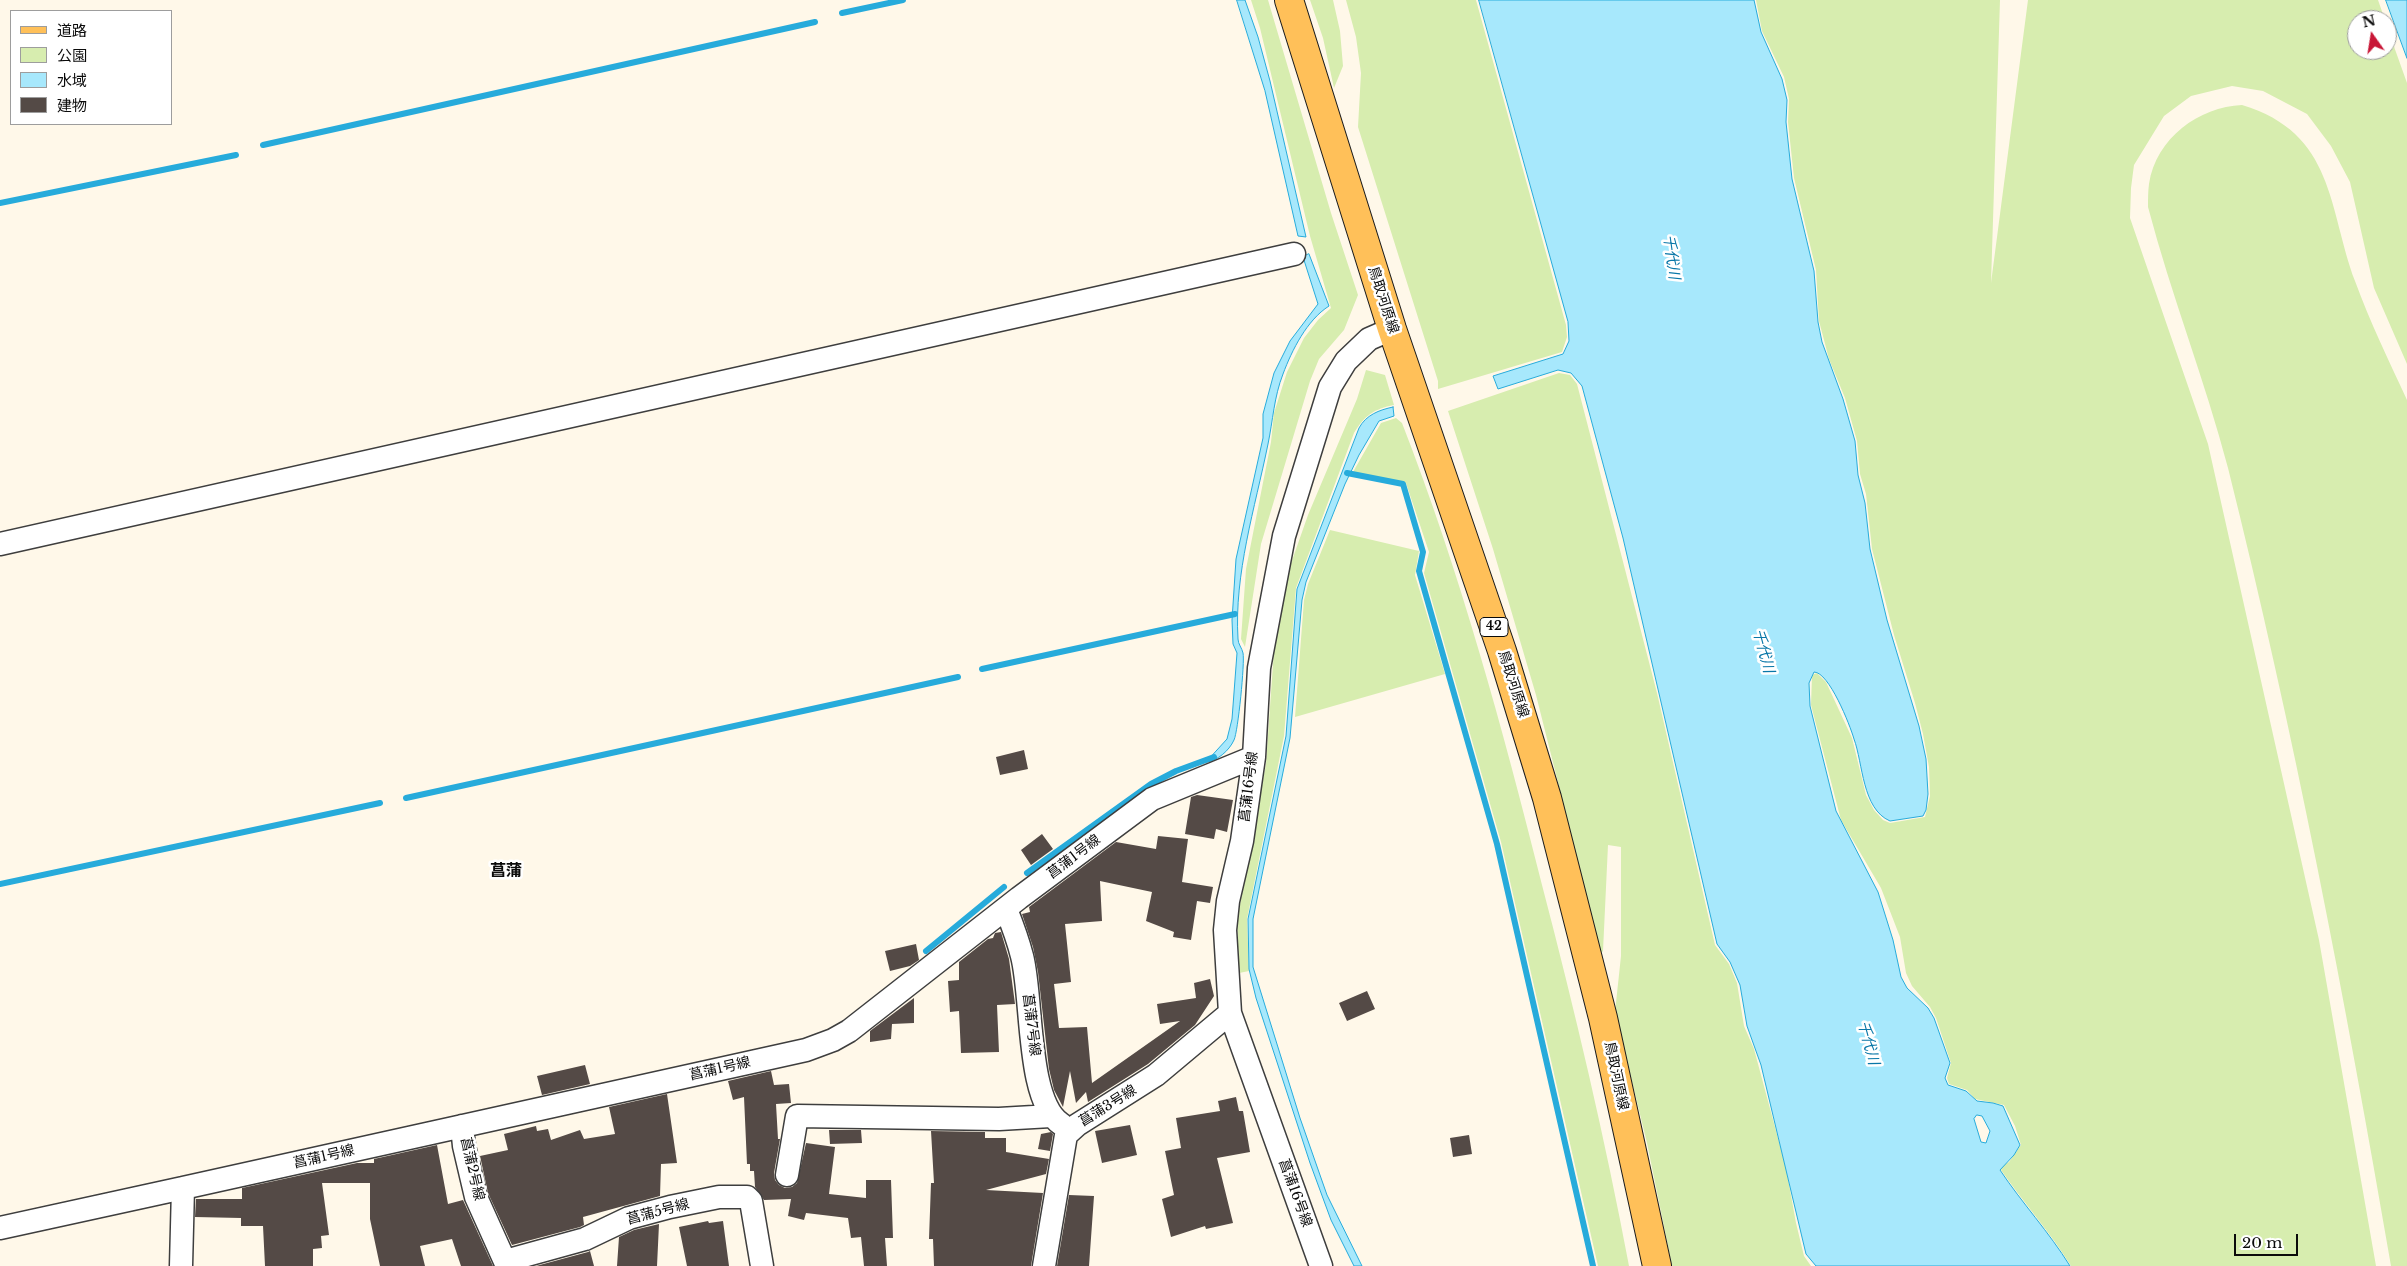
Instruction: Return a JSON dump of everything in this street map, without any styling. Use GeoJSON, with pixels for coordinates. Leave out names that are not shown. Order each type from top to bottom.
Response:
{"type":"FeatureCollection","features":[{"type":"Feature","properties":{"kind":"main road","name":"鳥取河原線"},"geometry":{"type":"LineString","coordinates":[[1289,0],[1392,329],[1505,660],[1547,798],[1603,1018],[1657,1266]]}},
{"type":"Feature","properties":{"kind":"street"},"geometry":{"type":"LineString","coordinates":[[0,544],[1294,254]]}},
{"type":"Feature","properties":{"kind":"street","name":"菖蒲16号線"},"geometry":{"type":"LineString","coordinates":[[1321,1266],[1230,1013],[1225,930],[1228,901],[1242,841],[1254,757],[1259,668],[1284,536],[1330,387],[1346,361],[1369,340],[1392,329]]}},
{"type":"Feature","properties":{"kind":"street","name":"菖蒲1号線"},"geometry":{"type":"LineString","coordinates":[[0,1228],[821,1045],[849,1031],[1152,799],[1254,757]]}},
{"type":"Feature","properties":{"kind":"street","name":"菖蒲7号線"},"geometry":{"type":"LineString","coordinates":[[1006,909],[1023,956],[1039,1088],[1051,1116]]}},
{"type":"Feature","properties":{"kind":"street","name":"菖蒲3号線"},"geometry":{"type":"LineString","coordinates":[[1044,1266],[1066,1135],[1156,1075],[1230,1013]]}},
{"type":"Feature","properties":{"kind":"street"},"geometry":{"type":"LineString","coordinates":[[787,1175],[798,1116],[999,1119],[1051,1116],[1071,1130]]}},
{"type":"Feature","properties":{"kind":"street","name":"菖蒲2号線"},"geometry":{"type":"LineString","coordinates":[[462,1126],[464,1146],[476,1197],[506,1263]]}},
{"type":"Feature","properties":{"kind":"street"},"geometry":{"type":"LineString","coordinates":[[180,1266],[182,1188]]}},
{"type":"Feature","properties":{"kind":"street","name":"菖蒲5号線"},"geometry":{"type":"LineString","coordinates":[[506,1263],[585,1238],[629,1218],[719,1197],[747,1197],[751,1201],[762,1266]]}},
{"type":"Feature","properties":{"kind":"green space"},"geometry":{"type":"Polygon","coordinates":[[[1251,0],[1268,0],[1331,213],[1358,295],[1344,330],[1319,359],[1310,381],[1261,544],[1245,647],[1241,639],[1246,569],[1271,442],[1274,413],[1287,372],[1304,338],[1318,320],[1331,308],[1310,236],[1260,28],[1251,0]]]}},
{"type":"Feature","properties":{"kind":"green space"},"geometry":{"type":"Polygon","coordinates":[[[1310,0],[1333,0],[1340,31],[1343,66],[1334,88],[1323,38],[1310,0]]]}},
{"type":"Feature","properties":{"kind":"green space"},"geometry":{"type":"Polygon","coordinates":[[[1346,0],[1476,0],[1566,325],[1567,337],[1562,352],[1438,389],[1438,381],[1358,127],[1361,73],[1356,37],[1346,0]]]}},
{"type":"Feature","properties":{"kind":"green space"},"geometry":{"type":"Polygon","coordinates":[[[1756,0],[2000,0],[1991,283],[2028,0],[2378,0],[2382,10],[2347,10],[2347,60],[2397,60],[2397,55],[2407,83],[2407,364],[2374,288],[2350,182],[2331,146],[2307,114],[2263,91],[2232,86],[2191,96],[2164,116],[2134,165],[2130,218],[2208,444],[2319,940],[2376,1266],[2071,1266],[2001,1170],[2002,1166],[2009,1162],[2021,1145],[2015,1126],[2004,1105],[1975,1099],[1967,1090],[1949,1084],[1947,1078],[1951,1063],[1936,1018],[1930,1007],[1912,986],[1906,973],[1900,937],[1881,888],[1841,820],[1811,705],[1812,675],[1817,673],[1826,682],[1852,738],[1866,795],[1874,810],[1883,820],[1890,823],[1925,817],[1930,796],[1929,767],[1923,734],[1894,635],[1872,549],[1866,494],[1860,474],[1857,441],[1845,398],[1829,359],[1819,321],[1816,270],[1794,178],[1788,122],[1789,99],[1784,77],[1762,31],[1756,0]]]}},
{"type":"Feature","properties":{"kind":"green space"},"geometry":{"type":"Polygon","coordinates":[[[2242,105],[2272,118],[2295,134],[2312,154],[2323,176],[2332,201],[2355,281],[2407,400],[2407,1266],[2391,1266],[2337,965],[2317,866],[2275,666],[2228,468],[2148,207],[2149,184],[2153,167],[2170,139],[2182,128],[2210,112],[2242,105]]]}},
{"type":"Feature","properties":{"kind":"green space"},"geometry":{"type":"Polygon","coordinates":[[[1366,370],[1385,375],[1394,405],[1366,417],[1354,433],[1296,588],[1284,736],[1247,919],[1249,971],[1239,973],[1237,920],[1266,764],[1274,650],[1282,589],[1308,515],[1357,399],[1366,370]]]}},
{"type":"Feature","properties":{"kind":"green space"},"geometry":{"type":"Polygon","coordinates":[[[1559,373],[1570,375],[1577,384],[1657,693],[1715,945],[1729,964],[1737,983],[1744,1026],[1754,1049],[1786,1168],[1804,1256],[1811,1266],[1672,1266],[1647,1143],[1615,1012],[1621,956],[1621,847],[1608,845],[1603,951],[1601,953],[1536,695],[1493,549],[1448,411],[1559,373]]]}},
{"type":"Feature","properties":{"kind":"green space"},"geometry":{"type":"Polygon","coordinates":[[[1396,418],[1402,423],[1443,536],[1496,710],[1578,1027],[1600,1122],[1629,1266],[1598,1266],[1501,842],[1424,573],[1429,552],[1406,483],[1353,472],[1381,423],[1396,418]]]}},
{"type":"Feature","properties":{"kind":"green space"},"geometry":{"type":"Polygon","coordinates":[[[1330,530],[1419,551],[1415,575],[1445,674],[1295,717],[1304,600],[1308,584],[1330,530]]]}},
{"type":"Feature","properties":{"kind":"water"},"geometry":{"type":"Polygon","coordinates":[[[1237,0],[1245,0],[1258,37],[1306,237],[1298,236],[1265,91],[1237,0]]]}},
{"type":"Feature","properties":{"kind":"water","name":"千代川"},"geometry":{"type":"Polygon","coordinates":[[[1479,0],[1754,0],[1761,32],[1782,79],[1787,100],[1786,122],[1792,179],[1814,271],[1818,322],[1822,342],[1843,399],[1855,441],[1858,475],[1865,503],[1870,549],[1887,620],[1919,726],[1926,759],[1928,794],[1926,810],[1923,816],[1890,821],[1881,815],[1869,796],[1852,732],[1844,712],[1826,681],[1820,674],[1814,672],[1809,683],[1810,706],[1836,811],[1878,892],[1893,940],[1901,977],[1907,988],[1928,1008],[1934,1018],[1950,1063],[1945,1078],[1948,1085],[1966,1091],[1977,1101],[2003,1106],[2020,1145],[2014,1155],[2000,1170],[2070,1266],[1816,1266],[1806,1254],[1761,1065],[1747,1026],[1740,985],[1730,962],[1717,944],[1623,538],[1582,386],[1571,373],[1558,370],[1498,389],[1493,376],[1563,354],[1569,341],[1568,322],[1479,0]],[[1977,1115],[1974,1119],[1981,1142],[1986,1143],[1990,1131],[1982,1116],[1977,1115]]]}},
{"type":"Feature","properties":{"kind":"water"},"geometry":{"type":"Polygon","coordinates":[[[2386,0],[2407,0],[2407,58],[2397,30],[2397,10],[2390,10],[2386,0]]]}},
{"type":"Feature","properties":{"kind":"water"},"geometry":{"type":"Polygon","coordinates":[[[1309,254],[1329,306],[1314,319],[1301,336],[1280,383],[1242,566],[1239,590],[1238,639],[1243,659],[1241,697],[1236,734],[1226,752],[1214,760],[1206,762],[1227,739],[1232,719],[1237,653],[1233,644],[1232,620],[1236,559],[1263,438],[1263,414],[1274,373],[1290,341],[1318,304],[1303,257],[1309,254]]]}},
{"type":"Feature","properties":{"kind":"water"},"geometry":{"type":"Polygon","coordinates":[[[1393,407],[1394,416],[1379,421],[1359,455],[1345,484],[1306,582],[1302,600],[1290,738],[1253,919],[1253,967],[1300,1118],[1327,1195],[1362,1266],[1354,1266],[1331,1220],[1310,1163],[1256,998],[1249,969],[1248,919],[1286,736],[1297,589],[1359,428],[1373,414],[1393,407]]]}},
{"type":"Feature","properties":{"kind":"building"},"geometry":{"type":"Polygon","coordinates":[[[1024,750],[1028,769],[1000,775],[996,757],[1024,750]]]}},
{"type":"Feature","properties":{"kind":"building"},"geometry":{"type":"Polygon","coordinates":[[[1197,795],[1233,800],[1227,832],[1216,829],[1214,839],[1185,834],[1191,797],[1197,795]]]}},
{"type":"Feature","properties":{"kind":"building"},"geometry":{"type":"Polygon","coordinates":[[[1042,834],[1053,849],[1031,865],[1021,850],[1042,834]]]}},
{"type":"Feature","properties":{"kind":"building"},"geometry":{"type":"Polygon","coordinates":[[[1158,836],[1188,839],[1182,882],[1213,887],[1210,903],[1197,901],[1191,940],[1173,937],[1174,932],[1146,921],[1152,892],[1100,881],[1102,921],[1065,924],[1071,982],[1054,984],[1059,1028],[1087,1027],[1092,1083],[1180,1021],[1160,1024],[1157,1004],[1196,998],[1194,983],[1210,979],[1214,996],[1195,1025],[1148,1064],[1088,1102],[1086,1092],[1076,1103],[1070,1071],[1063,1107],[1054,1090],[1049,1069],[1038,972],[1033,947],[1022,914],[1030,912],[1029,907],[1116,842],[1156,849],[1158,836]]]}},
{"type":"Feature","properties":{"kind":"building"},"geometry":{"type":"Polygon","coordinates":[[[1001,932],[1009,959],[1015,1004],[997,1005],[999,1052],[961,1053],[959,1011],[950,1012],[948,981],[959,980],[959,962],[988,939],[993,938],[995,933],[1001,932]]]}},
{"type":"Feature","properties":{"kind":"building"},"geometry":{"type":"Polygon","coordinates":[[[916,944],[919,960],[910,966],[890,971],[885,951],[916,944]]]}},
{"type":"Feature","properties":{"kind":"building"},"geometry":{"type":"Polygon","coordinates":[[[1367,991],[1375,1009],[1347,1021],[1339,1003],[1367,991]]]}},
{"type":"Feature","properties":{"kind":"building"},"geometry":{"type":"Polygon","coordinates":[[[914,998],[914,1023],[892,1024],[891,1039],[870,1042],[870,1031],[914,998]]]}},
{"type":"Feature","properties":{"kind":"building"},"geometry":{"type":"Polygon","coordinates":[[[585,1065],[590,1084],[542,1095],[537,1076],[585,1065]]]}},
{"type":"Feature","properties":{"kind":"building"},"geometry":{"type":"Polygon","coordinates":[[[771,1071],[774,1085],[789,1084],[791,1103],[776,1104],[778,1139],[780,1139],[774,1173],[775,1180],[785,1188],[792,1187],[797,1183],[806,1143],[835,1147],[829,1194],[866,1198],[866,1180],[891,1180],[893,1238],[885,1238],[887,1266],[864,1266],[861,1237],[851,1238],[848,1218],[806,1213],[804,1220],[788,1216],[791,1199],[764,1200],[755,1187],[754,1171],[750,1171],[750,1164],[747,1164],[744,1097],[733,1100],[728,1081],[771,1071]]]}},
{"type":"Feature","properties":{"kind":"building"},"geometry":{"type":"Polygon","coordinates":[[[667,1094],[677,1163],[661,1164],[660,1196],[583,1217],[584,1225],[580,1227],[512,1245],[488,1193],[480,1156],[508,1150],[504,1134],[536,1126],[537,1131],[548,1129],[551,1140],[580,1130],[584,1139],[615,1134],[609,1107],[667,1094]]]}},
{"type":"Feature","properties":{"kind":"building"},"geometry":{"type":"Polygon","coordinates":[[[1236,1097],[1239,1111],[1243,1111],[1250,1152],[1217,1158],[1233,1223],[1206,1229],[1205,1226],[1171,1237],[1162,1199],[1174,1195],[1165,1151],[1181,1148],[1176,1118],[1220,1111],[1218,1101],[1236,1097]]]}},
{"type":"Feature","properties":{"kind":"building"},"geometry":{"type":"Polygon","coordinates":[[[1130,1125],[1137,1155],[1102,1163],[1095,1131],[1130,1125]]]}},
{"type":"Feature","properties":{"kind":"building"},"geometry":{"type":"Polygon","coordinates":[[[829,1130],[861,1130],[862,1143],[830,1144],[829,1130]]]}},
{"type":"Feature","properties":{"kind":"building"},"geometry":{"type":"Polygon","coordinates":[[[931,1131],[985,1132],[985,1138],[1006,1138],[1006,1152],[1049,1159],[1046,1174],[986,1190],[1043,1193],[1031,1266],[934,1266],[933,1239],[929,1239],[931,1183],[934,1183],[931,1131]]]}},
{"type":"Feature","properties":{"kind":"building"},"geometry":{"type":"Polygon","coordinates":[[[1051,1132],[1053,1134],[1050,1151],[1038,1149],[1041,1134],[1051,1132]]]}},
{"type":"Feature","properties":{"kind":"building"},"geometry":{"type":"Polygon","coordinates":[[[1469,1135],[1472,1154],[1453,1157],[1450,1138],[1469,1135]]]}},
{"type":"Feature","properties":{"kind":"building"},"geometry":{"type":"Polygon","coordinates":[[[437,1145],[448,1204],[463,1200],[493,1266],[461,1266],[452,1239],[420,1246],[425,1266],[380,1266],[370,1219],[370,1183],[322,1183],[329,1235],[321,1236],[322,1248],[313,1249],[313,1266],[265,1266],[263,1226],[241,1226],[241,1218],[195,1217],[196,1199],[242,1199],[242,1188],[357,1163],[374,1163],[374,1159],[437,1145]]]}},
{"type":"Feature","properties":{"kind":"building"},"geometry":{"type":"Polygon","coordinates":[[[1069,1195],[1094,1196],[1089,1266],[1057,1266],[1069,1195]]]}},
{"type":"Feature","properties":{"kind":"building"},"geometry":{"type":"Polygon","coordinates":[[[708,1221],[709,1223],[723,1221],[729,1266],[687,1266],[679,1227],[708,1221]]]}},
{"type":"Feature","properties":{"kind":"building"},"geometry":{"type":"Polygon","coordinates":[[[659,1224],[657,1266],[617,1266],[619,1237],[634,1230],[659,1224]]]}},
{"type":"Feature","properties":{"kind":"building"},"geometry":{"type":"Polygon","coordinates":[[[590,1251],[594,1266],[536,1266],[588,1252],[590,1251]]]}},
{"type":"Feature","properties":{"kind":"waterway"},"geometry":{"type":"LineString","coordinates":[[842,13],[903,0]]}},
{"type":"Feature","properties":{"kind":"waterway"},"geometry":{"type":"LineString","coordinates":[[263,145],[815,22]]}},
{"type":"Feature","properties":{"kind":"waterway"},"geometry":{"type":"LineString","coordinates":[[0,203],[236,155]]}},
{"type":"Feature","properties":{"kind":"waterway"},"geometry":{"type":"LineString","coordinates":[[1347,473],[1403,484],[1423,552],[1419,571],[1497,844],[1593,1266]]}},
{"type":"Feature","properties":{"kind":"waterway"},"geometry":{"type":"LineString","coordinates":[[982,669],[1235,614]]}},
{"type":"Feature","properties":{"kind":"waterway"},"geometry":{"type":"LineString","coordinates":[[406,798],[958,677]]}},
{"type":"Feature","properties":{"kind":"waterway"},"geometry":{"type":"LineString","coordinates":[[1027,873],[1151,784],[1176,771],[1214,757]]}},
{"type":"Feature","properties":{"kind":"waterway"},"geometry":{"type":"LineString","coordinates":[[0,884],[380,803]]}},
{"type":"Feature","properties":{"kind":"waterway"},"geometry":{"type":"LineString","coordinates":[[926,951],[1004,887]]}},
{"type":"Feature","properties":{"kind":"district","name":"菖蒲"},"geometry":{"type":"Point","coordinates":[506,871]}}]}
